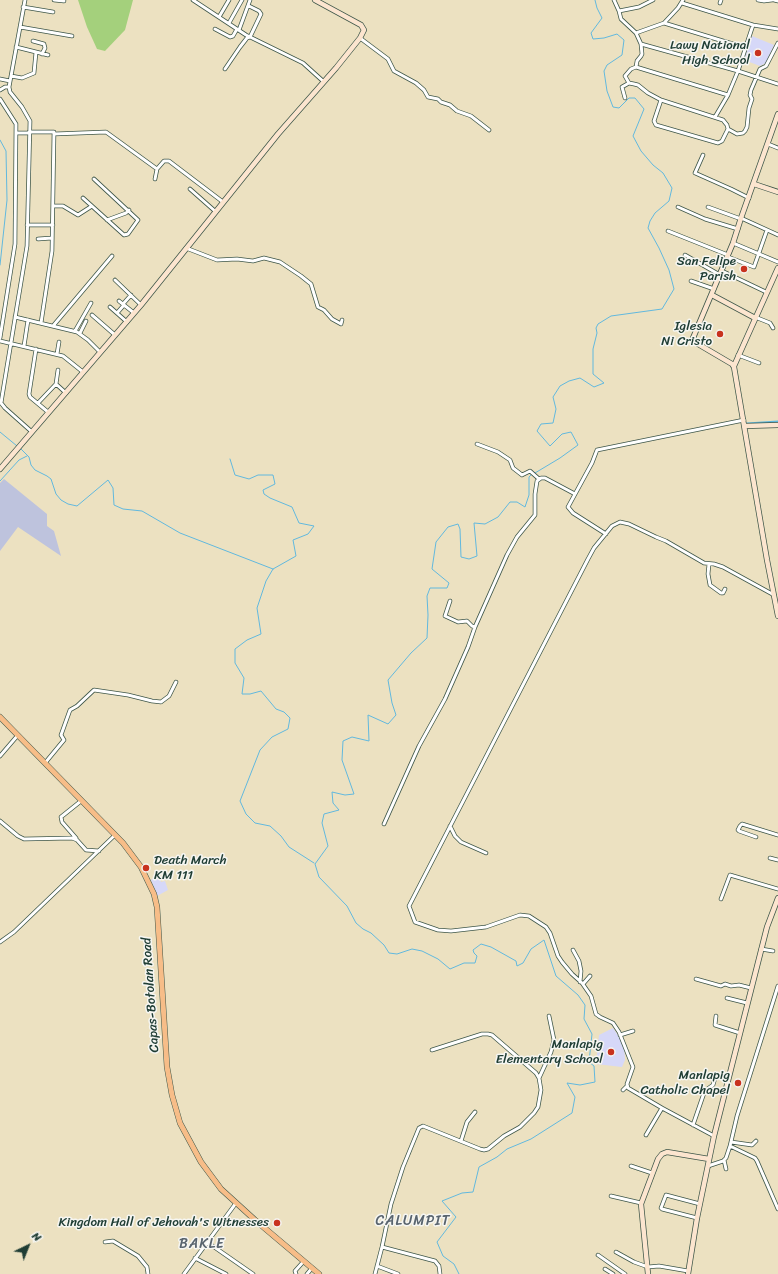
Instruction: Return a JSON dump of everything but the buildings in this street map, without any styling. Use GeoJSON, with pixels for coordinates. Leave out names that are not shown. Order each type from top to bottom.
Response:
{"type":"FeatureCollection","features":[{"type":"Feature","properties":{"kind":"main road","name":"Capas-Botolan Road"},"geometry":{"type":"LineString","coordinates":[[0,717],[115,835],[130,851],[141,867],[156,900],[167,1067],[177,1113],[185,1132],[201,1162],[221,1189],[319,1274]]}},
{"type":"Feature","properties":{"kind":"street"},"geometry":{"type":"LineString","coordinates":[[25,0],[9,87],[10,92],[29,119],[27,246],[1,403],[32,432]]}},
{"type":"Feature","properties":{"kind":"street"},"geometry":{"type":"LineString","coordinates":[[54,0],[64,1]]}},
{"type":"Feature","properties":{"kind":"street"},"geometry":{"type":"LineString","coordinates":[[193,0],[220,16],[238,30],[303,63],[324,82]]}},
{"type":"Feature","properties":{"kind":"street"},"geometry":{"type":"LineString","coordinates":[[220,16],[229,0]]}},
{"type":"Feature","properties":{"kind":"street"},"geometry":{"type":"LineString","coordinates":[[229,23],[242,0]]}},
{"type":"Feature","properties":{"kind":"street"},"geometry":{"type":"LineString","coordinates":[[215,29],[230,37],[233,36],[238,30],[249,6],[250,0]]}},
{"type":"Feature","properties":{"kind":"street"},"geometry":{"type":"LineString","coordinates":[[0,470],[141,305],[278,134],[324,82],[360,38],[363,31],[361,24],[315,0]]}},
{"type":"Feature","properties":{"kind":"street"},"geometry":{"type":"LineString","coordinates":[[614,0],[621,19],[636,34],[641,44],[642,56],[637,61],[636,67]]}},
{"type":"Feature","properties":{"kind":"street"},"geometry":{"type":"LineString","coordinates":[[619,11],[639,7],[653,0]]}},
{"type":"Feature","properties":{"kind":"street"},"geometry":{"type":"LineString","coordinates":[[758,0],[778,1]]}},
{"type":"Feature","properties":{"kind":"street"},"geometry":{"type":"LineString","coordinates":[[636,34],[664,23],[682,1],[753,25],[778,29]]}},
{"type":"Feature","properties":{"kind":"street"},"geometry":{"type":"LineString","coordinates":[[225,70],[240,47],[250,36],[261,14],[259,11],[249,6]]}},
{"type":"Feature","properties":{"kind":"street"},"geometry":{"type":"LineString","coordinates":[[23,7],[53,12]]}},
{"type":"Feature","properties":{"kind":"street"},"geometry":{"type":"LineString","coordinates":[[664,23],[746,48]]}},
{"type":"Feature","properties":{"kind":"street"},"geometry":{"type":"LineString","coordinates":[[715,117],[728,96],[753,25]]}},
{"type":"Feature","properties":{"kind":"street"},"geometry":{"type":"LineString","coordinates":[[20,27],[72,36]]}},
{"type":"Feature","properties":{"kind":"street"},"geometry":{"type":"LineString","coordinates":[[360,38],[388,59],[394,71],[416,83],[424,90],[428,97],[438,99],[457,111],[471,116],[489,130]]}},
{"type":"Feature","properties":{"kind":"street"},"geometry":{"type":"LineString","coordinates":[[33,41],[45,45],[42,54]]}},
{"type":"Feature","properties":{"kind":"street"},"geometry":{"type":"LineString","coordinates":[[728,96],[636,67],[631,69],[625,76],[630,83],[638,85],[648,94],[661,100],[715,117],[725,122],[728,129],[737,134],[743,133],[745,131],[752,99],[750,94],[760,69],[766,66],[778,43]]}},
{"type":"Feature","properties":{"kind":"street"},"geometry":{"type":"LineString","coordinates":[[641,44],[738,71],[778,84]]}},
{"type":"Feature","properties":{"kind":"street"},"geometry":{"type":"LineString","coordinates":[[16,47],[48,55]]}},
{"type":"Feature","properties":{"kind":"street"},"geometry":{"type":"LineString","coordinates":[[11,76],[22,78],[34,73],[36,52]]}},
{"type":"Feature","properties":{"kind":"street"},"geometry":{"type":"LineString","coordinates":[[0,79],[10,81]]}},
{"type":"Feature","properties":{"kind":"street"},"geometry":{"type":"LineString","coordinates":[[625,98],[622,89],[630,83]]}},
{"type":"Feature","properties":{"kind":"street"},"geometry":{"type":"LineString","coordinates":[[0,90],[5,87],[9,87]]}},
{"type":"Feature","properties":{"kind":"street"},"geometry":{"type":"LineString","coordinates":[[0,100],[15,122],[16,133],[15,244],[0,340],[57,354],[66,358],[83,372]]}},
{"type":"Feature","properties":{"kind":"street"},"geometry":{"type":"LineString","coordinates":[[661,100],[654,121],[656,125],[719,144],[722,142],[728,129]]}},
{"type":"Feature","properties":{"kind":"street"},"geometry":{"type":"LineString","coordinates":[[734,366],[698,344],[693,338],[734,243],[748,198],[778,114]]}},
{"type":"Feature","properties":{"kind":"street"},"geometry":{"type":"LineString","coordinates":[[16,133],[53,132],[54,134],[106,132],[157,169]]}},
{"type":"Feature","properties":{"kind":"street"},"geometry":{"type":"LineString","coordinates":[[41,323],[52,251],[54,134]]}},
{"type":"Feature","properties":{"kind":"street"},"geometry":{"type":"LineString","coordinates":[[768,144],[778,148]]}},
{"type":"Feature","properties":{"kind":"street"},"geometry":{"type":"LineString","coordinates":[[703,155],[695,173],[748,198]]}},
{"type":"Feature","properties":{"kind":"street"},"geometry":{"type":"LineString","coordinates":[[155,179],[157,169],[164,161],[168,161],[224,202]]}},
{"type":"Feature","properties":{"kind":"street"},"geometry":{"type":"LineString","coordinates":[[83,198],[124,235],[128,234],[138,220],[94,179]]}},
{"type":"Feature","properties":{"kind":"street"},"geometry":{"type":"LineString","coordinates":[[754,184],[778,192]]}},
{"type":"Feature","properties":{"kind":"street"},"geometry":{"type":"LineString","coordinates":[[190,190],[216,212]]}},
{"type":"Feature","properties":{"kind":"street"},"geometry":{"type":"LineString","coordinates":[[53,206],[63,206],[80,215],[92,206]]}},
{"type":"Feature","properties":{"kind":"street"},"geometry":{"type":"LineString","coordinates":[[678,207],[705,219],[738,229]]}},
{"type":"Feature","properties":{"kind":"street"},"geometry":{"type":"LineString","coordinates":[[708,207],[778,235]]}},
{"type":"Feature","properties":{"kind":"street"},"geometry":{"type":"LineString","coordinates":[[107,220],[126,213],[128,210]]}},
{"type":"Feature","properties":{"kind":"street"},"geometry":{"type":"LineString","coordinates":[[27,225],[53,225]]}},
{"type":"Feature","properties":{"kind":"street"},"geometry":{"type":"LineString","coordinates":[[668,231],[754,267],[767,230]]}},
{"type":"Feature","properties":{"kind":"street"},"geometry":{"type":"LineString","coordinates":[[38,239],[52,238]]}},
{"type":"Feature","properties":{"kind":"street"},"geometry":{"type":"LineString","coordinates":[[734,243],[778,262]]}},
{"type":"Feature","properties":{"kind":"street"},"geometry":{"type":"LineString","coordinates":[[186,248],[217,260],[253,260],[264,258],[287,265],[311,284],[318,307],[324,310],[332,319],[341,324],[342,320]]}},
{"type":"Feature","properties":{"kind":"street"},"geometry":{"type":"LineString","coordinates":[[685,255],[721,273],[766,292]]}},
{"type":"Feature","properties":{"kind":"street"},"geometry":{"type":"LineString","coordinates":[[53,326],[112,256]]}},
{"type":"Feature","properties":{"kind":"street"},"geometry":{"type":"LineString","coordinates":[[778,270],[766,292],[734,366],[778,616]]}},
{"type":"Feature","properties":{"kind":"street"},"geometry":{"type":"LineString","coordinates":[[115,280],[141,305]]}},
{"type":"Feature","properties":{"kind":"street"},"geometry":{"type":"LineString","coordinates":[[691,281],[714,289]]}},
{"type":"Feature","properties":{"kind":"street"},"geometry":{"type":"LineString","coordinates":[[117,313],[131,295]]}},
{"type":"Feature","properties":{"kind":"street"},"geometry":{"type":"LineString","coordinates":[[712,295],[770,323],[773,328]]}},
{"type":"Feature","properties":{"kind":"street"},"geometry":{"type":"LineString","coordinates":[[119,301],[134,313]]}},
{"type":"Feature","properties":{"kind":"street"},"geometry":{"type":"LineString","coordinates":[[74,331],[91,304]]}},
{"type":"Feature","properties":{"kind":"street"},"geometry":{"type":"LineString","coordinates":[[110,307],[126,322]]}},
{"type":"Feature","properties":{"kind":"street"},"geometry":{"type":"LineString","coordinates":[[92,315],[115,335]]}},
{"type":"Feature","properties":{"kind":"street"},"geometry":{"type":"LineString","coordinates":[[15,317],[80,333],[100,352]]}},
{"type":"Feature","properties":{"kind":"street"},"geometry":{"type":"LineString","coordinates":[[24,346],[28,320]]}},
{"type":"Feature","properties":{"kind":"street"},"geometry":{"type":"LineString","coordinates":[[80,333],[86,322]]}},
{"type":"Feature","properties":{"kind":"street"},"geometry":{"type":"LineString","coordinates":[[57,354],[59,342]]}},
{"type":"Feature","properties":{"kind":"street"},"geometry":{"type":"LineString","coordinates":[[36,349],[29,394],[48,412]]}},
{"type":"Feature","properties":{"kind":"street"},"geometry":{"type":"LineString","coordinates":[[738,355],[759,363]]}},
{"type":"Feature","properties":{"kind":"street"},"geometry":{"type":"LineString","coordinates":[[38,403],[56,384],[58,370]]}},
{"type":"Feature","properties":{"kind":"street"},"geometry":{"type":"LineString","coordinates":[[56,384],[66,393]]}},
{"type":"Feature","properties":{"kind":"street"},"geometry":{"type":"LineString","coordinates":[[606,534],[569,509],[568,505],[598,449],[744,420]]}},
{"type":"Feature","properties":{"kind":"street"},"geometry":{"type":"LineString","coordinates":[[745,426],[778,425]]}},
{"type":"Feature","properties":{"kind":"street"},"geometry":{"type":"LineString","coordinates":[[477,444],[498,452],[510,460],[513,468],[522,475],[530,471],[539,479]]}},
{"type":"Feature","properties":{"kind":"street"},"geometry":{"type":"LineString","coordinates":[[539,479],[545,478],[575,494]]}},
{"type":"Feature","properties":{"kind":"street"},"geometry":{"type":"LineString","coordinates":[[384,824],[419,746],[445,699],[468,647],[475,627],[510,550],[517,537],[535,515],[535,488],[539,479]]}},
{"type":"Feature","properties":{"kind":"street"},"geometry":{"type":"LineString","coordinates":[[623,1090],[627,1086],[633,1067],[620,1035],[613,1024],[596,1015],[590,996],[582,983],[572,974],[558,956],[548,930],[526,915],[518,915],[486,927],[451,931],[438,930],[415,922],[409,908],[410,904],[480,771],[588,559],[594,548],[614,524],[620,522],[626,523],[666,541],[696,559],[723,567],[774,595]]}},
{"type":"Feature","properties":{"kind":"street"},"geometry":{"type":"LineString","coordinates":[[709,564],[708,574],[710,585],[721,594],[725,589]]}},
{"type":"Feature","properties":{"kind":"street"},"geometry":{"type":"LineString","coordinates":[[450,601],[445,616],[458,622],[467,621],[475,627]]}},
{"type":"Feature","properties":{"kind":"street"},"geometry":{"type":"LineString","coordinates":[[45,763],[64,740],[61,735],[71,708],[77,706],[93,690],[161,702],[169,696],[176,682]]}},
{"type":"Feature","properties":{"kind":"street"},"geometry":{"type":"LineString","coordinates":[[0,756],[18,735]]}},
{"type":"Feature","properties":{"kind":"street"},"geometry":{"type":"LineString","coordinates":[[82,800],[61,817],[62,822],[86,850],[99,851]]}},
{"type":"Feature","properties":{"kind":"street"},"geometry":{"type":"LineString","coordinates":[[0,821],[24,839],[67,838],[77,840]]}},
{"type":"Feature","properties":{"kind":"street"},"geometry":{"type":"LineString","coordinates":[[756,837],[738,830],[741,824],[778,834]]}},
{"type":"Feature","properties":{"kind":"street"},"geometry":{"type":"LineString","coordinates":[[450,826],[455,836],[461,842],[486,853]]}},
{"type":"Feature","properties":{"kind":"street"},"geometry":{"type":"LineString","coordinates":[[0,942],[14,932],[115,835]]}},
{"type":"Feature","properties":{"kind":"street"},"geometry":{"type":"LineString","coordinates":[[770,858],[778,860]]}},
{"type":"Feature","properties":{"kind":"street"},"geometry":{"type":"LineString","coordinates":[[721,899],[730,875],[778,889]]}},
{"type":"Feature","properties":{"kind":"street"},"geometry":{"type":"LineString","coordinates":[[616,1252],[634,1262],[648,1267],[659,1266],[688,1272],[697,1218],[714,1136],[761,949],[767,927],[778,898]]}},
{"type":"Feature","properties":{"kind":"street"},"geometry":{"type":"LineString","coordinates":[[761,949],[773,951]]}},
{"type":"Feature","properties":{"kind":"street"},"geometry":{"type":"LineString","coordinates":[[573,950],[579,961],[582,983]]}},
{"type":"Feature","properties":{"kind":"street"},"geometry":{"type":"LineString","coordinates":[[582,983],[590,976]]}},
{"type":"Feature","properties":{"kind":"street"},"geometry":{"type":"LineString","coordinates":[[696,979],[721,986],[725,984],[751,988]]}},
{"type":"Feature","properties":{"kind":"street"},"geometry":{"type":"LineString","coordinates":[[708,1166],[724,1160],[730,1146],[737,1116],[778,986]]}},
{"type":"Feature","properties":{"kind":"street"},"geometry":{"type":"LineString","coordinates":[[727,998],[747,1003]]}},
{"type":"Feature","properties":{"kind":"street"},"geometry":{"type":"LineString","coordinates":[[539,1078],[551,1052],[554,1040],[549,1016]]}},
{"type":"Feature","properties":{"kind":"street"},"geometry":{"type":"LineString","coordinates":[[716,1016],[714,1025],[740,1033]]}},
{"type":"Feature","properties":{"kind":"street"},"geometry":{"type":"LineString","coordinates":[[620,1035],[633,1031]]}},
{"type":"Feature","properties":{"kind":"street"},"geometry":{"type":"LineString","coordinates":[[375,1274],[391,1204],[417,1130],[423,1126],[484,1150],[488,1149],[504,1136],[520,1127],[538,1107],[541,1090],[539,1078],[532,1069],[488,1034],[432,1050]]}},
{"type":"Feature","properties":{"kind":"street"},"geometry":{"type":"LineString","coordinates":[[693,1125],[704,1093],[712,1085],[715,1078]]}},
{"type":"Feature","properties":{"kind":"street"},"geometry":{"type":"LineString","coordinates":[[627,1086],[662,1108],[714,1136]]}},
{"type":"Feature","properties":{"kind":"street"},"geometry":{"type":"LineString","coordinates":[[646,1135],[662,1108]]}},
{"type":"Feature","properties":{"kind":"street"},"geometry":{"type":"LineString","coordinates":[[461,1141],[468,1120],[475,1112]]}},
{"type":"Feature","properties":{"kind":"street"},"geometry":{"type":"LineString","coordinates":[[731,1142],[752,1146],[756,1141]]}},
{"type":"Feature","properties":{"kind":"street"},"geometry":{"type":"LineString","coordinates":[[730,1146],[757,1161],[778,1209]]}},
{"type":"Feature","properties":{"kind":"street"},"geometry":{"type":"LineString","coordinates":[[648,1274],[641,1203],[658,1159],[666,1152],[709,1159]]}},
{"type":"Feature","properties":{"kind":"street"},"geometry":{"type":"LineString","coordinates":[[724,1160],[726,1169]]}},
{"type":"Feature","properties":{"kind":"street"},"geometry":{"type":"LineString","coordinates":[[631,1166],[652,1173]]}},
{"type":"Feature","properties":{"kind":"street"},"geometry":{"type":"LineString","coordinates":[[611,1196],[641,1203]]}},
{"type":"Feature","properties":{"kind":"street"},"geometry":{"type":"LineString","coordinates":[[697,1218],[661,1208],[666,1196],[700,1204]]}},
{"type":"Feature","properties":{"kind":"street"},"geometry":{"type":"LineString","coordinates":[[184,1274],[194,1258],[236,1203]]}},
{"type":"Feature","properties":{"kind":"street"},"geometry":{"type":"LineString","coordinates":[[105,1242],[113,1241],[138,1256],[147,1267],[148,1274]]}},
{"type":"Feature","properties":{"kind":"street"},"geometry":{"type":"LineString","coordinates":[[207,1242],[253,1274]]}},
{"type":"Feature","properties":{"kind":"street"},"geometry":{"type":"LineString","coordinates":[[382,1247],[435,1261],[439,1266],[440,1274]]}},
{"type":"Feature","properties":{"kind":"street"},"geometry":{"type":"LineString","coordinates":[[598,1255],[625,1274]]}},
{"type":"Feature","properties":{"kind":"street"},"geometry":{"type":"LineString","coordinates":[[194,1258],[226,1274]]}},
{"type":"Feature","properties":{"kind":"street"},"geometry":{"type":"LineString","coordinates":[[296,1274],[295,1271],[304,1261]]}},
{"type":"Feature","properties":{"kind":"street"},"geometry":{"type":"LineString","coordinates":[[377,1266],[398,1274]]}},
{"type":"Feature","properties":{"kind":"street"},"geometry":{"type":"LineString","coordinates":[[307,1274],[312,1268]]}},
{"type":"Feature","properties":{"kind":"street"},"geometry":{"type":"LineString","coordinates":[[605,1268],[613,1274]]}},
{"type":"Feature","properties":{"kind":"shaded area","name":"Lawy National High School"},"geometry":{"type":"Polygon","coordinates":[[[752,36],[774,45],[766,63],[760,66],[744,60],[752,36]]]}},
{"type":"Feature","properties":{"kind":"shaded area"},"geometry":{"type":"Polygon","coordinates":[[[4,479],[47,514],[47,526],[54,531],[61,556],[18,527],[0,551],[0,483],[4,479]]]}},
{"type":"Feature","properties":{"kind":"shaded area"},"geometry":{"type":"Polygon","coordinates":[[[158,875],[161,882],[165,881],[168,890],[157,896],[151,880],[158,875]]]}},
{"type":"Feature","properties":{"kind":"shaded area","name":"Manlapig Elementary School"},"geometry":{"type":"Polygon","coordinates":[[[613,1028],[624,1044],[625,1060],[622,1067],[596,1064],[599,1035],[613,1028]]]}},
{"type":"Feature","properties":{"kind":"green space"},"geometry":{"type":"Polygon","coordinates":[[[78,0],[133,0],[125,30],[105,51],[97,49],[87,27],[78,0]]]}},
{"type":"Feature","properties":{"kind":"waterway"},"geometry":{"type":"LineString","coordinates":[[535,473],[578,445],[571,432],[562,434],[550,446],[537,431],[541,424],[553,423],[556,409],[553,397],[560,386],[569,381],[580,378],[594,387],[604,383],[593,374],[593,349],[598,324],[611,316],[662,309],[674,289],[669,270],[648,228],[655,213],[669,201],[672,188],[663,173],[653,165],[641,151],[633,136],[644,109],[635,98],[629,98],[619,108],[613,107],[607,91],[604,71],[607,65],[622,55],[624,40],[617,34],[604,38],[593,39],[591,33],[602,18],[595,0]]}},
{"type":"Feature","properties":{"kind":"waterway"},"geometry":{"type":"LineString","coordinates":[[0,140],[6,151],[7,200],[0,265]]}},
{"type":"Feature","properties":{"kind":"waterway"},"geometry":{"type":"LineString","coordinates":[[747,424],[778,422]]}},
{"type":"Feature","properties":{"kind":"waterway"},"geometry":{"type":"LineString","coordinates":[[0,432],[17,446]]}},
{"type":"Feature","properties":{"kind":"waterway"},"geometry":{"type":"LineString","coordinates":[[21,449],[29,457],[31,465],[35,470],[51,479],[56,494],[61,500],[68,504],[77,506],[108,480],[113,488],[114,505],[123,509],[142,511],[180,533],[273,569]]}},
{"type":"Feature","properties":{"kind":"waterway"},"geometry":{"type":"LineString","coordinates":[[0,481],[19,460],[27,456]]}},
{"type":"Feature","properties":{"kind":"waterway"},"geometry":{"type":"LineString","coordinates":[[230,459],[235,475],[249,479],[258,475],[273,475],[275,484],[263,490],[264,494],[292,507],[299,523],[314,526],[308,534],[293,540],[296,556],[273,569],[266,581],[257,608],[261,634],[247,640],[235,649],[235,663],[244,678],[242,694],[250,694],[261,691],[276,709],[284,712],[290,718],[288,729],[272,737],[260,750],[240,801],[246,814],[255,823],[270,826],[281,836],[289,847],[314,863]]}},
{"type":"Feature","properties":{"kind":"waterway"},"geometry":{"type":"LineString","coordinates":[[459,1274],[454,1264],[443,1256],[437,1242],[456,1217],[442,1201],[462,1193],[473,1192],[479,1167],[497,1157],[507,1149],[531,1139],[572,1113],[575,1097],[567,1083],[580,1085],[595,1082],[594,1066],[589,1062],[592,1034],[584,1019],[585,1005],[578,995],[556,976],[544,940],[531,949],[523,963],[517,966],[516,961],[491,947],[481,944],[473,950],[477,956],[475,963],[464,963],[450,969],[438,959],[422,951],[412,949],[397,954],[389,953],[384,945],[371,933],[356,923],[347,906],[319,877],[315,864],[328,846],[322,823],[324,814],[339,810],[333,803],[332,792],[345,795],[354,794],[342,760],[343,741],[352,737],[369,741],[368,715],[388,724],[396,715],[392,703],[388,680],[411,653],[427,638],[427,596],[430,588],[447,588],[449,583],[432,569],[436,542],[448,527],[458,524],[460,529],[461,557],[469,559],[477,556],[474,523],[485,524],[498,517],[510,502],[517,502],[525,507],[529,495],[529,477],[532,474]]}},
{"type":"Feature","properties":{"kind":"place","name":"Lawy National High School"},"geometry":{"type":"Point","coordinates":[758,53]}},
{"type":"Feature","properties":{"kind":"place","name":"San Felipe Parish"},"geometry":{"type":"Point","coordinates":[744,269]}},
{"type":"Feature","properties":{"kind":"place","name":"Iglesia Ni Cristo"},"geometry":{"type":"Point","coordinates":[720,334]}},
{"type":"Feature","properties":{"kind":"place","name":"Death March KM 111"},"geometry":{"type":"Point","coordinates":[146,868]}},
{"type":"Feature","properties":{"kind":"place","name":"Manlapig Elementary School"},"geometry":{"type":"Point","coordinates":[611,1052]}},
{"type":"Feature","properties":{"kind":"place","name":"Manlapig Catholic Chapel"},"geometry":{"type":"Point","coordinates":[738,1083]}},
{"type":"Feature","properties":{"kind":"place","name":"Kingdom Hall of Jehovah's Witnesses"},"geometry":{"type":"Point","coordinates":[277,1223]}},
{"type":"Feature","properties":{"kind":"district","name":"CALUMPIT"},"geometry":{"type":"Point","coordinates":[413,1221]}},
{"type":"Feature","properties":{"kind":"district","name":"BAKLE"},"geometry":{"type":"Point","coordinates":[202,1244]}}]}
